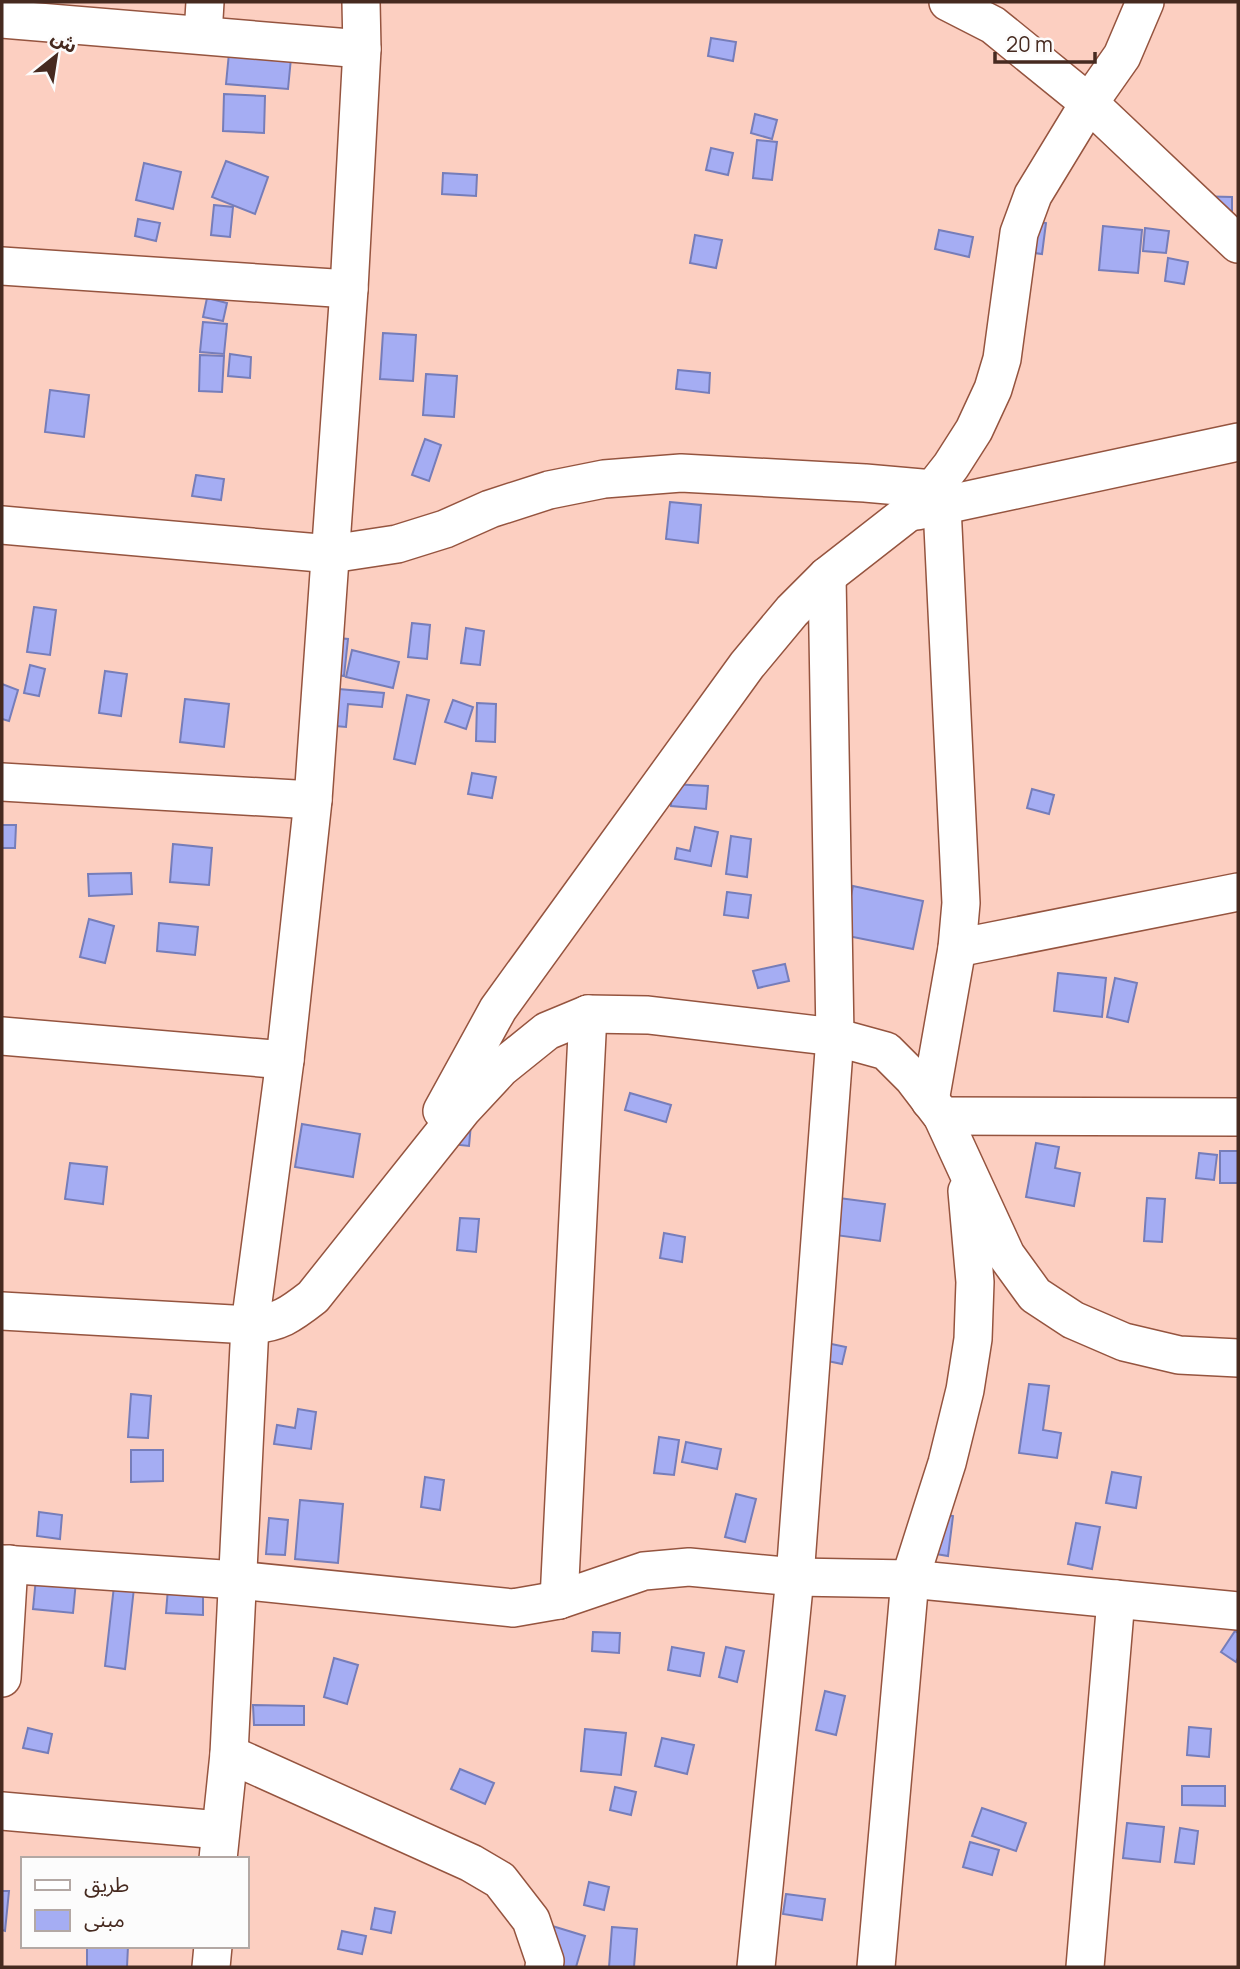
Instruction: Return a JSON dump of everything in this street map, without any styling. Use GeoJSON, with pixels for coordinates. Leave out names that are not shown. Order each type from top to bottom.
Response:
{"type":"FeatureCollection","features":[{"type":"Feature","properties":{"kind":"street"},"geometry":{"type":"LineString","coordinates":[[2,1811],[219,1844],[229,1754],[250,1325],[285,1060],[313,800],[348,289],[362,49],[361,2]]}},
{"type":"Feature","properties":{"kind":"street"},"geometry":{"type":"LineString","coordinates":[[948,2],[993,25],[1089,103],[1238,244]]}},
{"type":"Feature","properties":{"kind":"street"},"geometry":{"type":"LineString","coordinates":[[401,1186],[499,1009],[747,665],[792,611],[827,576],[928,502],[974,430],[993,389],[1002,359],[1019,233],[1032,195],[1089,103],[1122,56],[1145,2]]}},
{"type":"Feature","properties":{"kind":"street"},"geometry":{"type":"LineString","coordinates":[[2,19],[204,19],[362,49]]}},
{"type":"Feature","properties":{"kind":"street"},"geometry":{"type":"LineString","coordinates":[[2,266],[348,289]]}},
{"type":"Feature","properties":{"kind":"street"},"geometry":{"type":"LineString","coordinates":[[2,525],[331,554],[397,544],[549,490],[604,479],[681,473],[865,483],[928,502],[1238,442]]}},
{"type":"Feature","properties":{"kind":"street"},"geometry":{"type":"LineString","coordinates":[[928,502],[961,903],[936,1108]]}},
{"type":"Feature","properties":{"kind":"street"},"geometry":{"type":"LineString","coordinates":[[756,1967],[795,1577],[835,1037],[827,576]]}},
{"type":"Feature","properties":{"kind":"street"},"geometry":{"type":"LineString","coordinates":[[2,782],[313,800]]}},
{"type":"Feature","properties":{"kind":"street"},"geometry":{"type":"LineString","coordinates":[[957,948],[1238,892]]}},
{"type":"Feature","properties":{"kind":"street"},"geometry":{"type":"LineString","coordinates":[[559,1600],[588,1014]]}},
{"type":"Feature","properties":{"kind":"street"},"geometry":{"type":"LineString","coordinates":[[2,1311],[270,1324],[293,1313],[313,1297],[462,1110],[500,1068],[547,1031],[588,1014],[648,1015],[835,1037],[886,1051],[913,1077],[936,1108],[1006,1255],[1035,1295],[1073,1320],[1124,1342],[1179,1355],[1238,1358]]}},
{"type":"Feature","properties":{"kind":"street"},"geometry":{"type":"LineString","coordinates":[[2,1036],[285,1060]]}},
{"type":"Feature","properties":{"kind":"street"},"geometry":{"type":"LineString","coordinates":[[936,1108],[1238,1118]]}},
{"type":"Feature","properties":{"kind":"street"},"geometry":{"type":"LineString","coordinates":[[876,1967],[910,1579],[947,1464],[965,1390],[973,1339],[975,1282],[965,1166]]}},
{"type":"Feature","properties":{"kind":"street"},"geometry":{"type":"LineString","coordinates":[[2,1678],[5,1564],[237,1580],[513,1608],[559,1600],[644,1571],[689,1567],[795,1577],[910,1579],[1238,1611]]}},
{"type":"Feature","properties":{"kind":"street"},"geometry":{"type":"LineString","coordinates":[[1085,1967],[1116,1599]]}},
{"type":"Feature","properties":{"kind":"street"},"geometry":{"type":"LineString","coordinates":[[229,1754],[471,1863],[500,1880],[531,1920],[545,1961],[544,1967]]}},
{"type":"Feature","properties":{"kind":"street"},"geometry":{"type":"LineString","coordinates":[[211,1967],[213,1948]]}},
{"type":"Feature","properties":{"kind":"building"},"geometry":{"type":"Polygon","coordinates":[[[711,38],[736,42],[733,61],[708,56],[711,38]]]}},
{"type":"Feature","properties":{"kind":"building"},"geometry":{"type":"Polygon","coordinates":[[[229,53],[291,58],[288,89],[226,84],[229,53]]]}},
{"type":"Feature","properties":{"kind":"building"},"geometry":{"type":"Polygon","coordinates":[[[224,94],[265,96],[264,133],[223,131],[224,94]]]}},
{"type":"Feature","properties":{"kind":"building"},"geometry":{"type":"Polygon","coordinates":[[[755,114],[777,120],[772,139],[751,133],[755,114]]]}},
{"type":"Feature","properties":{"kind":"building"},"geometry":{"type":"Polygon","coordinates":[[[757,140],[777,142],[772,180],[753,178],[757,140]]]}},
{"type":"Feature","properties":{"kind":"building"},"geometry":{"type":"Polygon","coordinates":[[[711,148],[733,153],[728,175],[706,170],[711,148]]]}},
{"type":"Feature","properties":{"kind":"building"},"geometry":{"type":"Polygon","coordinates":[[[226,161],[268,177],[255,214],[212,197],[226,161]]]}},
{"type":"Feature","properties":{"kind":"building"},"geometry":{"type":"Polygon","coordinates":[[[144,163],[181,172],[173,209],[136,200],[144,163]]]}},
{"type":"Feature","properties":{"kind":"building"},"geometry":{"type":"Polygon","coordinates":[[[443,173],[477,175],[476,196],[442,194],[443,173]]]}},
{"type":"Feature","properties":{"kind":"building"},"geometry":{"type":"Polygon","coordinates":[[[1192,196],[1232,197],[1232,216],[1192,196]]]}},
{"type":"Feature","properties":{"kind":"building"},"geometry":{"type":"Polygon","coordinates":[[[214,205],[233,207],[230,237],[211,235],[214,205]]]}},
{"type":"Feature","properties":{"kind":"building"},"geometry":{"type":"Polygon","coordinates":[[[138,219],[160,223],[156,241],[135,236],[138,219]]]}},
{"type":"Feature","properties":{"kind":"building"},"geometry":{"type":"Polygon","coordinates":[[[1017,219],[1046,223],[1042,254],[1013,250],[1017,219]]]}},
{"type":"Feature","properties":{"kind":"building"},"geometry":{"type":"Polygon","coordinates":[[[1103,226],[1142,230],[1138,273],[1099,270],[1103,226]]]}},
{"type":"Feature","properties":{"kind":"building"},"geometry":{"type":"Polygon","coordinates":[[[1145,228],[1169,231],[1166,253],[1143,251],[1145,228]]]}},
{"type":"Feature","properties":{"kind":"building"},"geometry":{"type":"Polygon","coordinates":[[[939,230],[973,237],[969,257],[935,249],[939,230]]]}},
{"type":"Feature","properties":{"kind":"building"},"geometry":{"type":"Polygon","coordinates":[[[695,235],[722,240],[716,268],[690,263],[695,235]]]}},
{"type":"Feature","properties":{"kind":"building"},"geometry":{"type":"Polygon","coordinates":[[[1168,258],[1188,262],[1184,284],[1165,281],[1168,258]]]}},
{"type":"Feature","properties":{"kind":"building"},"geometry":{"type":"Polygon","coordinates":[[[207,298],[227,303],[223,321],[203,317],[207,298]]]}},
{"type":"Feature","properties":{"kind":"building"},"geometry":{"type":"Polygon","coordinates":[[[203,322],[227,324],[224,354],[200,352],[203,322]]]}},
{"type":"Feature","properties":{"kind":"building"},"geometry":{"type":"Polygon","coordinates":[[[383,333],[416,335],[413,381],[380,379],[383,333]]]}},
{"type":"Feature","properties":{"kind":"building"},"geometry":{"type":"Polygon","coordinates":[[[230,354],[251,357],[250,378],[228,376],[230,354]]]}},
{"type":"Feature","properties":{"kind":"building"},"geometry":{"type":"Polygon","coordinates":[[[200,355],[224,356],[222,392],[199,391],[200,355]]]}},
{"type":"Feature","properties":{"kind":"building"},"geometry":{"type":"Polygon","coordinates":[[[678,370],[710,373],[709,393],[676,389],[678,370]]]}},
{"type":"Feature","properties":{"kind":"building"},"geometry":{"type":"Polygon","coordinates":[[[426,374],[457,376],[454,417],[423,415],[426,374]]]}},
{"type":"Feature","properties":{"kind":"building"},"geometry":{"type":"Polygon","coordinates":[[[50,390],[89,395],[84,437],[45,432],[50,390]]]}},
{"type":"Feature","properties":{"kind":"building"},"geometry":{"type":"Polygon","coordinates":[[[425,439],[441,445],[429,481],[412,475],[425,439]]]}},
{"type":"Feature","properties":{"kind":"building"},"geometry":{"type":"Polygon","coordinates":[[[196,475],[224,479],[221,500],[192,496],[196,475]]]}},
{"type":"Feature","properties":{"kind":"building"},"geometry":{"type":"Polygon","coordinates":[[[670,502],[701,505],[698,543],[666,539],[670,502]]]}},
{"type":"Feature","properties":{"kind":"building"},"geometry":{"type":"Polygon","coordinates":[[[34,607],[56,610],[50,655],[27,652],[34,607]]]}},
{"type":"Feature","properties":{"kind":"building"},"geometry":{"type":"Polygon","coordinates":[[[412,623],[430,625],[427,659],[408,657],[412,623]]]}},
{"type":"Feature","properties":{"kind":"building"},"geometry":{"type":"Polygon","coordinates":[[[466,628],[484,631],[480,665],[461,663],[466,628]]]}},
{"type":"Feature","properties":{"kind":"building"},"geometry":{"type":"Polygon","coordinates":[[[328,637],[348,639],[344,676],[325,673],[328,637]]]}},
{"type":"Feature","properties":{"kind":"building"},"geometry":{"type":"Polygon","coordinates":[[[352,650],[399,662],[393,688],[346,677],[352,650]]]}},
{"type":"Feature","properties":{"kind":"building"},"geometry":{"type":"Polygon","coordinates":[[[30,665],[45,669],[39,696],[24,693],[30,665]]]}},
{"type":"Feature","properties":{"kind":"building"},"geometry":{"type":"Polygon","coordinates":[[[105,671],[127,674],[121,716],[99,713],[105,671]]]}},
{"type":"Feature","properties":{"kind":"building"},"geometry":{"type":"Polygon","coordinates":[[[2,684],[18,690],[9,721],[2,719],[2,684]]]}},
{"type":"Feature","properties":{"kind":"building"},"geometry":{"type":"Polygon","coordinates":[[[327,688],[384,693],[382,707],[348,704],[346,727],[324,725],[327,688]]]}},
{"type":"Feature","properties":{"kind":"building"},"geometry":{"type":"Polygon","coordinates":[[[407,695],[429,700],[415,764],[394,759],[407,695]]]}},
{"type":"Feature","properties":{"kind":"building"},"geometry":{"type":"Polygon","coordinates":[[[185,699],[229,704],[224,747],[180,742],[185,699]]]}},
{"type":"Feature","properties":{"kind":"building"},"geometry":{"type":"Polygon","coordinates":[[[453,700],[473,707],[466,729],[445,722],[453,700]]]}},
{"type":"Feature","properties":{"kind":"building"},"geometry":{"type":"Polygon","coordinates":[[[477,703],[496,704],[495,742],[476,741],[477,703]]]}},
{"type":"Feature","properties":{"kind":"building"},"geometry":{"type":"Polygon","coordinates":[[[472,773],[496,777],[492,798],[468,794],[472,773]]]}},
{"type":"Feature","properties":{"kind":"building"},"geometry":{"type":"Polygon","coordinates":[[[672,784],[708,786],[706,809],[671,806],[672,784]]]}},
{"type":"Feature","properties":{"kind":"building"},"geometry":{"type":"Polygon","coordinates":[[[1032,789],[1054,795],[1049,814],[1027,808],[1032,789]]]}},
{"type":"Feature","properties":{"kind":"building"},"geometry":{"type":"Polygon","coordinates":[[[2,825],[16,825],[15,848],[2,848],[2,825]]]}},
{"type":"Feature","properties":{"kind":"building"},"geometry":{"type":"Polygon","coordinates":[[[695,827],[718,832],[711,866],[675,859],[677,848],[690,851],[695,827]]]}},
{"type":"Feature","properties":{"kind":"building"},"geometry":{"type":"Polygon","coordinates":[[[731,836],[751,839],[747,877],[726,874],[731,836]]]}},
{"type":"Feature","properties":{"kind":"building"},"geometry":{"type":"Polygon","coordinates":[[[173,844],[212,848],[209,885],[170,882],[173,844]]]}},
{"type":"Feature","properties":{"kind":"building"},"geometry":{"type":"Polygon","coordinates":[[[131,873],[132,894],[89,896],[88,874],[131,873]]]}},
{"type":"Feature","properties":{"kind":"building"},"geometry":{"type":"Polygon","coordinates":[[[853,886],[923,901],[913,949],[843,935],[853,886]]]}},
{"type":"Feature","properties":{"kind":"building"},"geometry":{"type":"Polygon","coordinates":[[[727,892],[751,895],[748,918],[724,915],[727,892]]]}},
{"type":"Feature","properties":{"kind":"building"},"geometry":{"type":"Polygon","coordinates":[[[89,919],[114,926],[105,963],[80,957],[89,919]]]}},
{"type":"Feature","properties":{"kind":"building"},"geometry":{"type":"Polygon","coordinates":[[[159,923],[198,927],[195,955],[157,951],[159,923]]]}},
{"type":"Feature","properties":{"kind":"building"},"geometry":{"type":"Polygon","coordinates":[[[785,964],[789,981],[758,988],[753,971],[785,964]]]}},
{"type":"Feature","properties":{"kind":"building"},"geometry":{"type":"Polygon","coordinates":[[[1058,973],[1106,978],[1102,1017],[1054,1011],[1058,973]]]}},
{"type":"Feature","properties":{"kind":"building"},"geometry":{"type":"Polygon","coordinates":[[[1115,978],[1137,983],[1128,1022],[1107,1017],[1115,978]]]}},
{"type":"Feature","properties":{"kind":"building"},"geometry":{"type":"Polygon","coordinates":[[[630,1093],[671,1105],[666,1122],[625,1110],[630,1093]]]}},
{"type":"Feature","properties":{"kind":"building"},"geometry":{"type":"Polygon","coordinates":[[[472,1113],[469,1146],[450,1144],[472,1113]]]}},
{"type":"Feature","properties":{"kind":"building"},"geometry":{"type":"Polygon","coordinates":[[[302,1124],[360,1134],[353,1177],[295,1167],[302,1124]]]}},
{"type":"Feature","properties":{"kind":"building"},"geometry":{"type":"Polygon","coordinates":[[[1036,1143],[1059,1147],[1055,1168],[1080,1173],[1074,1206],[1026,1197],[1036,1143]]]}},
{"type":"Feature","properties":{"kind":"building"},"geometry":{"type":"Polygon","coordinates":[[[1220,1151],[1238,1151],[1238,1183],[1220,1183],[1220,1151]]]}},
{"type":"Feature","properties":{"kind":"building"},"geometry":{"type":"Polygon","coordinates":[[[1199,1153],[1217,1155],[1214,1180],[1196,1178],[1199,1153]]]}},
{"type":"Feature","properties":{"kind":"building"},"geometry":{"type":"Polygon","coordinates":[[[70,1163],[107,1167],[103,1204],[65,1199],[70,1163]]]}},
{"type":"Feature","properties":{"kind":"building"},"geometry":{"type":"Polygon","coordinates":[[[839,1198],[885,1204],[880,1241],[835,1235],[839,1198]]]}},
{"type":"Feature","properties":{"kind":"building"},"geometry":{"type":"Polygon","coordinates":[[[1147,1198],[1165,1199],[1162,1242],[1144,1241],[1147,1198]]]}},
{"type":"Feature","properties":{"kind":"building"},"geometry":{"type":"Polygon","coordinates":[[[460,1218],[479,1219],[476,1252],[457,1250],[460,1218]]]}},
{"type":"Feature","properties":{"kind":"building"},"geometry":{"type":"Polygon","coordinates":[[[664,1233],[685,1237],[682,1262],[660,1258],[664,1233]]]}},
{"type":"Feature","properties":{"kind":"building"},"geometry":{"type":"Polygon","coordinates":[[[817,1341],[846,1347],[842,1364],[813,1358],[817,1341]]]}},
{"type":"Feature","properties":{"kind":"building"},"geometry":{"type":"Polygon","coordinates":[[[1029,1384],[1049,1386],[1043,1430],[1061,1433],[1057,1458],[1019,1453],[1029,1384]]]}},
{"type":"Feature","properties":{"kind":"building"},"geometry":{"type":"Polygon","coordinates":[[[131,1394],[151,1396],[148,1438],[128,1437],[131,1394]]]}},
{"type":"Feature","properties":{"kind":"building"},"geometry":{"type":"Polygon","coordinates":[[[298,1409],[316,1412],[311,1449],[274,1444],[277,1425],[295,1428],[298,1409]]]}},
{"type":"Feature","properties":{"kind":"building"},"geometry":{"type":"Polygon","coordinates":[[[659,1437],[679,1440],[674,1475],[654,1473],[659,1437]]]}},
{"type":"Feature","properties":{"kind":"building"},"geometry":{"type":"Polygon","coordinates":[[[686,1442],[721,1449],[717,1469],[682,1462],[686,1442]]]}},
{"type":"Feature","properties":{"kind":"building"},"geometry":{"type":"Polygon","coordinates":[[[131,1450],[163,1450],[163,1481],[131,1482],[131,1450]]]}},
{"type":"Feature","properties":{"kind":"building"},"geometry":{"type":"Polygon","coordinates":[[[1112,1472],[1141,1477],[1136,1508],[1106,1503],[1112,1472]]]}},
{"type":"Feature","properties":{"kind":"building"},"geometry":{"type":"Polygon","coordinates":[[[425,1477],[444,1480],[440,1510],[421,1507],[425,1477]]]}},
{"type":"Feature","properties":{"kind":"building"},"geometry":{"type":"Polygon","coordinates":[[[736,1494],[756,1499],[745,1542],[725,1537],[736,1494]]]}},
{"type":"Feature","properties":{"kind":"building"},"geometry":{"type":"Polygon","coordinates":[[[300,1500],[343,1504],[338,1563],[295,1559],[300,1500]]]}},
{"type":"Feature","properties":{"kind":"building"},"geometry":{"type":"Polygon","coordinates":[[[39,1512],[62,1515],[60,1539],[37,1536],[39,1512]]]}},
{"type":"Feature","properties":{"kind":"building"},"geometry":{"type":"Polygon","coordinates":[[[929,1512],[953,1516],[948,1556],[924,1552],[929,1512]]]}},
{"type":"Feature","properties":{"kind":"building"},"geometry":{"type":"Polygon","coordinates":[[[269,1518],[288,1520],[285,1555],[266,1554],[269,1518]]]}},
{"type":"Feature","properties":{"kind":"building"},"geometry":{"type":"Polygon","coordinates":[[[1076,1523],[1100,1527],[1092,1569],[1068,1564],[1076,1523]]]}},
{"type":"Feature","properties":{"kind":"building"},"geometry":{"type":"Polygon","coordinates":[[[36,1578],[76,1581],[73,1613],[33,1609],[36,1578]]]}},
{"type":"Feature","properties":{"kind":"building"},"geometry":{"type":"Polygon","coordinates":[[[114,1586],[134,1588],[125,1669],[105,1666],[114,1586]]]}},
{"type":"Feature","properties":{"kind":"building"},"geometry":{"type":"Polygon","coordinates":[[[168,1588],[203,1590],[203,1615],[166,1613],[168,1588]]]}},
{"type":"Feature","properties":{"kind":"building"},"geometry":{"type":"Polygon","coordinates":[[[1235,1631],[1238,1633],[1236,1662],[1221,1652],[1235,1631]]]}},
{"type":"Feature","properties":{"kind":"building"},"geometry":{"type":"Polygon","coordinates":[[[593,1632],[620,1633],[619,1653],[592,1651],[593,1632]]]}},
{"type":"Feature","properties":{"kind":"building"},"geometry":{"type":"Polygon","coordinates":[[[672,1647],[704,1653],[700,1676],[668,1670],[672,1647]]]}},
{"type":"Feature","properties":{"kind":"building"},"geometry":{"type":"Polygon","coordinates":[[[726,1647],[744,1651],[737,1682],[719,1677],[726,1647]]]}},
{"type":"Feature","properties":{"kind":"building"},"geometry":{"type":"Polygon","coordinates":[[[334,1658],[358,1665],[347,1704],[324,1697],[334,1658]]]}},
{"type":"Feature","properties":{"kind":"building"},"geometry":{"type":"Polygon","coordinates":[[[825,1691],[845,1696],[836,1735],[816,1730],[825,1691]]]}},
{"type":"Feature","properties":{"kind":"building"},"geometry":{"type":"Polygon","coordinates":[[[253,1705],[304,1706],[304,1725],[254,1725],[253,1705]]]}},
{"type":"Feature","properties":{"kind":"building"},"geometry":{"type":"Polygon","coordinates":[[[1189,1727],[1211,1729],[1209,1757],[1187,1755],[1189,1727]]]}},
{"type":"Feature","properties":{"kind":"building"},"geometry":{"type":"Polygon","coordinates":[[[28,1728],[52,1734],[48,1753],[23,1748],[28,1728]]]}},
{"type":"Feature","properties":{"kind":"building"},"geometry":{"type":"Polygon","coordinates":[[[585,1729],[626,1733],[621,1775],[581,1771],[585,1729]]]}},
{"type":"Feature","properties":{"kind":"building"},"geometry":{"type":"Polygon","coordinates":[[[662,1738],[694,1745],[687,1774],[655,1766],[662,1738]]]}},
{"type":"Feature","properties":{"kind":"building"},"geometry":{"type":"Polygon","coordinates":[[[460,1769],[494,1783],[485,1804],[451,1789],[460,1769]]]}},
{"type":"Feature","properties":{"kind":"building"},"geometry":{"type":"Polygon","coordinates":[[[1182,1786],[1225,1786],[1225,1806],[1182,1805],[1182,1786]]]}},
{"type":"Feature","properties":{"kind":"building"},"geometry":{"type":"Polygon","coordinates":[[[615,1787],[636,1792],[631,1815],[610,1810],[615,1787]]]}},
{"type":"Feature","properties":{"kind":"building"},"geometry":{"type":"Polygon","coordinates":[[[982,1808],[1026,1823],[1016,1851],[972,1836],[982,1808]]]}},
{"type":"Feature","properties":{"kind":"building"},"geometry":{"type":"Polygon","coordinates":[[[1127,1823],[1164,1827],[1160,1862],[1123,1858],[1127,1823]]]}},
{"type":"Feature","properties":{"kind":"building"},"geometry":{"type":"Polygon","coordinates":[[[1180,1828],[1198,1831],[1194,1864],[1175,1862],[1180,1828]]]}},
{"type":"Feature","properties":{"kind":"building"},"geometry":{"type":"Polygon","coordinates":[[[970,1842],[999,1850],[992,1875],[963,1867],[970,1842]]]}},
{"type":"Feature","properties":{"kind":"building"},"geometry":{"type":"Polygon","coordinates":[[[589,1882],[609,1887],[604,1910],[584,1905],[589,1882]]]}},
{"type":"Feature","properties":{"kind":"building"},"geometry":{"type":"Polygon","coordinates":[[[2,1891],[9,1891],[5,1931],[2,1930],[2,1891]]]}},
{"type":"Feature","properties":{"kind":"building"},"geometry":{"type":"Polygon","coordinates":[[[786,1894],[825,1899],[822,1920],[783,1914],[786,1894]]]}},
{"type":"Feature","properties":{"kind":"building"},"geometry":{"type":"Polygon","coordinates":[[[375,1908],[395,1912],[391,1933],[371,1929],[375,1908]]]}},
{"type":"Feature","properties":{"kind":"building"},"geometry":{"type":"Polygon","coordinates":[[[549,1925],[585,1936],[576,1967],[564,1967],[539,1959],[549,1925]]]}},
{"type":"Feature","properties":{"kind":"building"},"geometry":{"type":"Polygon","coordinates":[[[612,1927],[637,1929],[634,1967],[609,1967],[612,1927]]]}},
{"type":"Feature","properties":{"kind":"building"},"geometry":{"type":"Polygon","coordinates":[[[342,1931],[366,1936],[362,1954],[338,1949],[342,1931]]]}},
{"type":"Feature","properties":{"kind":"building"},"geometry":{"type":"Polygon","coordinates":[[[87,1948],[128,1948],[127,1967],[87,1967],[87,1948]]]}}]}
